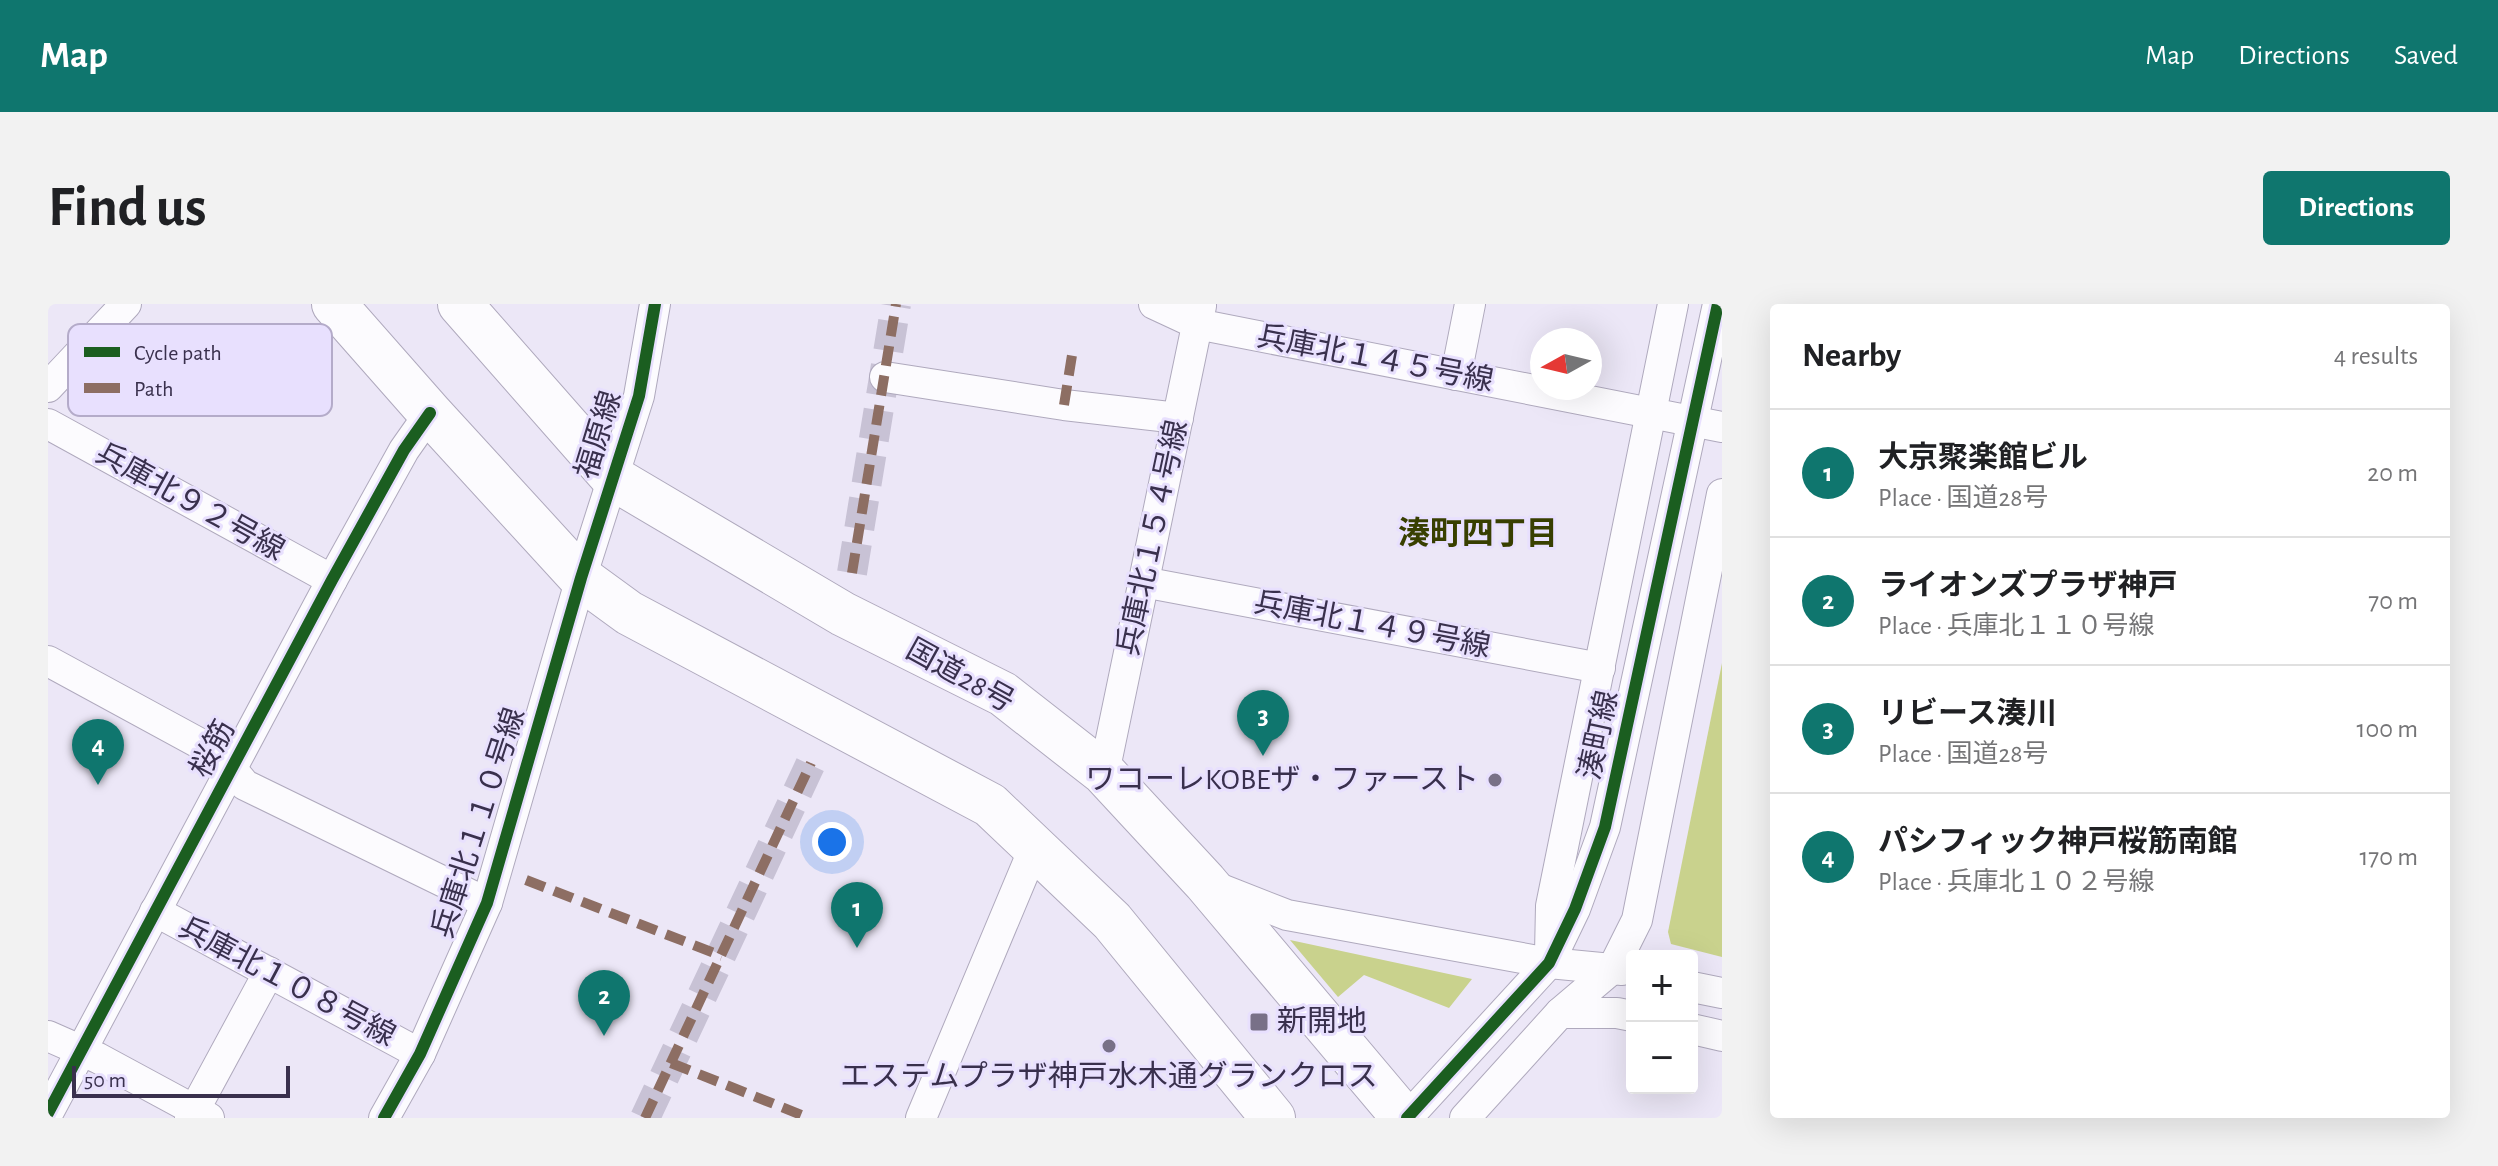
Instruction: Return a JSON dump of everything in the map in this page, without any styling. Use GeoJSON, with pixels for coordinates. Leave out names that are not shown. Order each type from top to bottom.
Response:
{"type":"FeatureCollection","features":[{"type":"Feature","properties":{"kind":"highway"},"geometry":{"type":"LineString","coordinates":[[334,304],[581,578],[629,613],[990,805],[1112,921],[1273,1118]]}},
{"type":"Feature","properties":{"kind":"highway","name":"国道28号"},"geometry":{"type":"LineString","coordinates":[[460,304],[613,478],[843,614],[1003,694],[1104,773],[1205,882],[1405,1118]]}},
{"type":"Feature","properties":{"kind":"street"},"geometry":{"type":"LineString","coordinates":[[107,324],[126,304]]}},
{"type":"Feature","properties":{"kind":"street","name":"福原線"},"geometry":{"type":"LineString","coordinates":[[581,578],[639,396],[655,304]]}},
{"type":"Feature","properties":{"kind":"street","name":"兵庫北１４５号線"},"geometry":{"type":"LineString","coordinates":[[1154,304],[1456,375],[1708,425]]}},
{"type":"Feature","properties":{"kind":"street"},"geometry":{"type":"LineString","coordinates":[[1456,375],[1470,304]]}},
{"type":"Feature","properties":{"kind":"street"},"geometry":{"type":"LineString","coordinates":[[1549,963],[1551,906],[1673,304]]}},
{"type":"Feature","properties":{"kind":"street","name":"湊町線"},"geometry":{"type":"LineString","coordinates":[[1405,1118],[1549,963],[1575,909],[1605,827],[1708,425],[1718,304]]}},
{"type":"Feature","properties":{"kind":"street","name":"兵庫北１５４号線"},"geometry":{"type":"LineString","coordinates":[[1104,773],[1199,314]]}},
{"type":"Feature","properties":{"kind":"street"},"geometry":{"type":"LineString","coordinates":[[48,387],[68,366]]}},
{"type":"Feature","properties":{"kind":"street"},"geometry":{"type":"LineString","coordinates":[[885,377],[1064,405],[1178,418]]}},
{"type":"Feature","properties":{"kind":"street","name":"桜筋"},"geometry":{"type":"LineString","coordinates":[[48,1113],[332,580],[404,450],[430,413]]}},
{"type":"Feature","properties":{"kind":"street","name":"兵庫北９２号線"},"geometry":{"type":"LineString","coordinates":[[48,424],[332,580]]}},
{"type":"Feature","properties":{"kind":"street"},"geometry":{"type":"LineString","coordinates":[[1465,1118],[1560,1013],[1622,970],[1637,920],[1722,494]]}},
{"type":"Feature","properties":{"kind":"street","name":"兵庫北１１０号線"},"geometry":{"type":"LineString","coordinates":[[384,1118],[420,1054],[487,903],[581,578]]}},
{"type":"Feature","properties":{"kind":"street","name":"兵庫北１４９号線"},"geometry":{"type":"LineString","coordinates":[[1143,582],[1600,668]]}},
{"type":"Feature","properties":{"kind":"street"},"geometry":{"type":"LineString","coordinates":[[48,661],[219,754],[245,785],[487,903]]}},
{"type":"Feature","properties":{"kind":"street"},"geometry":{"type":"LineString","coordinates":[[921,1118],[1035,846]]}},
{"type":"Feature","properties":{"kind":"street"},"geometry":{"type":"LineString","coordinates":[[1205,882],[1287,915],[1549,963],[1622,970]]}},
{"type":"Feature","properties":{"kind":"street","name":"兵庫北１０８号線"},"geometry":{"type":"LineString","coordinates":[[155,911],[420,1054]]}},
{"type":"Feature","properties":{"kind":"street"},"geometry":{"type":"LineString","coordinates":[[48,1036],[80,1050],[198,1115],[269,972]]}},
{"type":"Feature","properties":{"kind":"street"},"geometry":{"type":"LineString","coordinates":[[1698,988],[1722,993]]}},
{"type":"Feature","properties":{"kind":"street"},"geometry":{"type":"LineString","coordinates":[[1560,1013],[1626,1015]]}},
{"type":"Feature","properties":{"kind":"street"},"geometry":{"type":"LineString","coordinates":[[1698,1030],[1722,1036]]}},
{"type":"Feature","properties":{"kind":"green space"},"geometry":{"type":"Polygon","coordinates":[[[1722,663],[1722,957],[1671,944],[1668,932],[1722,663]]]}},
{"type":"Feature","properties":{"kind":"green space"},"geometry":{"type":"Polygon","coordinates":[[[1290,940],[1472,979],[1449,1008],[1364,975],[1338,997],[1290,940]]]}},
{"type":"Feature","properties":{"kind":"tunnel"},"geometry":{"type":"LineString","coordinates":[[852,573],[896,304]]}},
{"type":"Feature","properties":{"kind":"tunnel"},"geometry":{"type":"LineString","coordinates":[[645,1118],[811,763]]}},
{"type":"Feature","properties":{"kind":"marked path"},"geometry":{"type":"LineString","coordinates":[[852,573],[896,304]]}},
{"type":"Feature","properties":{"kind":"marked path"},"geometry":{"type":"LineString","coordinates":[[1064,405],[1073,349]]}},
{"type":"Feature","properties":{"kind":"marked path"},"geometry":{"type":"LineString","coordinates":[[645,1118],[811,763]]}},
{"type":"Feature","properties":{"kind":"marked path"},"geometry":{"type":"LineString","coordinates":[[526,880],[722,956]]}},
{"type":"Feature","properties":{"kind":"marked path"},"geometry":{"type":"LineString","coordinates":[[671,1063],[809,1118]]}},
{"type":"Feature","properties":{"kind":"cycle path"},"geometry":{"type":"LineString","coordinates":[[384,1118],[420,1054],[487,903],[581,578],[639,396],[655,304]]}},
{"type":"Feature","properties":{"kind":"cycle path"},"geometry":{"type":"LineString","coordinates":[[1407,1118],[1549,963],[1575,909],[1605,827],[1718,304]]}},
{"type":"Feature","properties":{"kind":"cycle path"},"geometry":{"type":"LineString","coordinates":[[48,1113],[332,580],[404,450],[430,413]]}},
{"type":"Feature","properties":{"kind":"place","name":"リビース湊川"},"geometry":{"type":"Point","coordinates":[1263,756]}},
{"type":"Feature","properties":{"kind":"place","name":"ワコーレKOBEザ・ファースト"},"geometry":{"type":"Point","coordinates":[1495,780]}},
{"type":"Feature","properties":{"kind":"place","name":"パシフィック神戸桜筋南館"},"geometry":{"type":"Point","coordinates":[98,785]}},
{"type":"Feature","properties":{"kind":"place","name":"大京聚楽館ビル"},"geometry":{"type":"Point","coordinates":[857,948]}},
{"type":"Feature","properties":{"kind":"place","name":"新開地"},"geometry":{"type":"Point","coordinates":[1259,1022]}},
{"type":"Feature","properties":{"kind":"place","name":"ライオンズプラザ神戸"},"geometry":{"type":"Point","coordinates":[604,1036]}},
{"type":"Feature","properties":{"kind":"place","name":"エステムプラザ神戸水木通グランクロス"},"geometry":{"type":"Point","coordinates":[1109,1046]}},
{"type":"Feature","properties":{"kind":"district","name":"湊町四丁目"},"geometry":{"type":"Point","coordinates":[1478,534]}}]}
